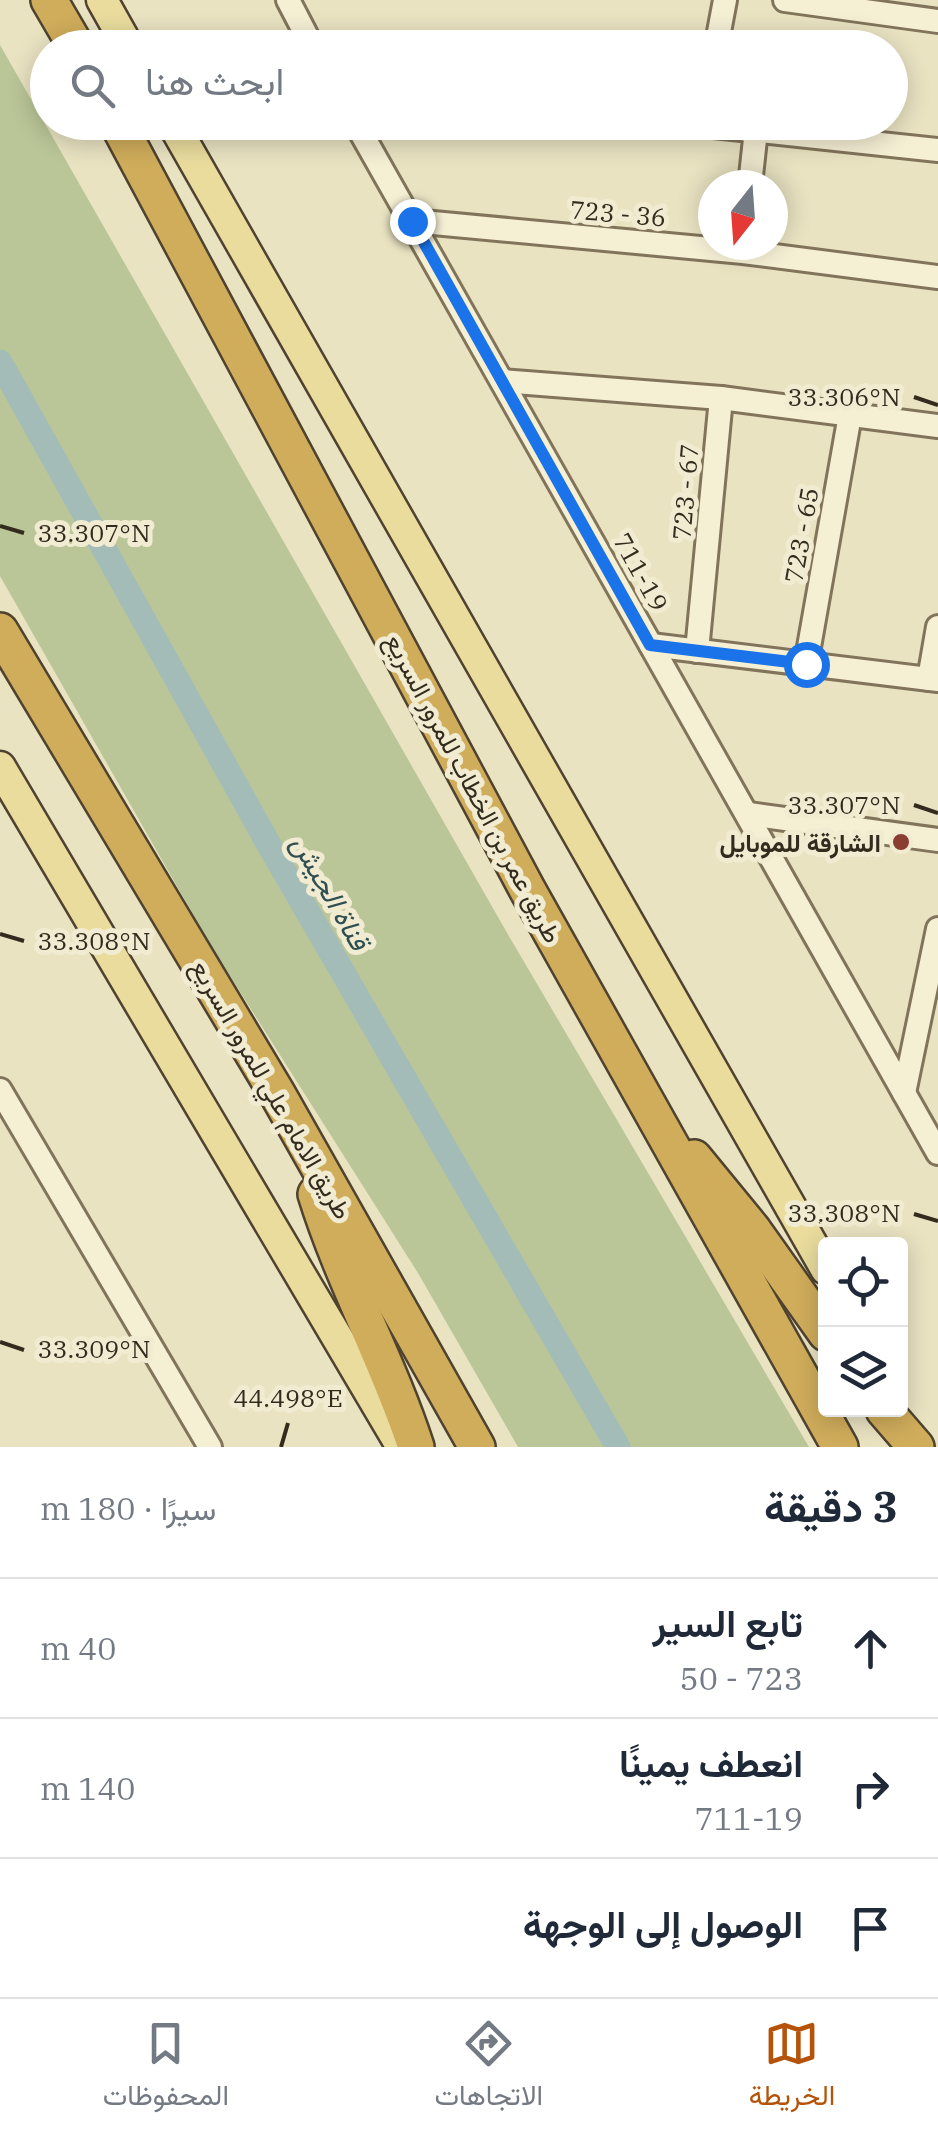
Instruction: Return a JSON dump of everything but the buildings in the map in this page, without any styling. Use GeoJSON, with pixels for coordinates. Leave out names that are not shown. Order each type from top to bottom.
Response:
{"type":"FeatureCollection","features":[{"type":"Feature","properties":{"kind":"highway"},"geometry":{"type":"LineString","coordinates":[[49,0],[66,30]]}},
{"type":"Feature","properties":{"kind":"highway","name":"طريق عمر بن الخطاب للمرور السريع"},"geometry":{"type":"LineString","coordinates":[[128,140],[632,1077],[840,1447]]}},
{"type":"Feature","properties":{"kind":"highway","name":"طريق الامام علي للمرور السريع"},"geometry":{"type":"LineString","coordinates":[[0,631],[278,1095],[477,1447]]}},
{"type":"Feature","properties":{"kind":"highway"},"geometry":{"type":"LineString","coordinates":[[632,1077],[671,1132],[753,1230],[821,1327]]}},
{"type":"Feature","properties":{"kind":"highway"},"geometry":{"type":"LineString","coordinates":[[278,1095],[339,1259],[395,1382],[416,1447]]}},
{"type":"Feature","properties":{"kind":"highway"},"geometry":{"type":"LineString","coordinates":[[890,1417],[916,1447]]}},
{"type":"Feature","properties":{"kind":"main road"},"geometry":{"type":"LineString","coordinates":[[102,0],[120,30]]}},
{"type":"Feature","properties":{"kind":"main road"},"geometry":{"type":"LineString","coordinates":[[182,140],[818,1255]]}},
{"type":"Feature","properties":{"kind":"main road"},"geometry":{"type":"LineString","coordinates":[[0,767],[402,1447]]}},
{"type":"Feature","properties":{"kind":"main road"},"geometry":{"type":"LineString","coordinates":[[908,1414],[927,1447]]}},
{"type":"Feature","properties":{"kind":"street"},"geometry":{"type":"LineString","coordinates":[[288,0],[304,30]]}},
{"type":"Feature","properties":{"kind":"street"},"geometry":{"type":"LineString","coordinates":[[719,30],[724,0]]}},
{"type":"Feature","properties":{"kind":"street"},"geometry":{"type":"LineString","coordinates":[[785,0],[873,6],[938,21]]}},
{"type":"Feature","properties":{"kind":"street","name":"711-19"},"geometry":{"type":"LineString","coordinates":[[365,140],[904,1093],[927,1117],[938,1152]]}},
{"type":"Feature","properties":{"kind":"street"},"geometry":{"type":"LineString","coordinates":[[752,170],[755,140]]}},
{"type":"Feature","properties":{"kind":"street"},"geometry":{"type":"LineString","coordinates":[[847,140],[938,150]]}},
{"type":"Feature","properties":{"kind":"street","name":"723 - 36"},"geometry":{"type":"LineString","coordinates":[[412,221],[698,244]]}},
{"type":"Feature","properties":{"kind":"street","name":"723 - 36"},"geometry":{"type":"LineString","coordinates":[[788,255],[938,277]]}},
{"type":"Feature","properties":{"kind":"street"},"geometry":{"type":"LineString","coordinates":[[502,380],[721,398],[938,426]]}},
{"type":"Feature","properties":{"kind":"street","name":"723 - 67"},"geometry":{"type":"LineString","coordinates":[[698,651],[721,398]]}},
{"type":"Feature","properties":{"kind":"street","name":"723 - 65"},"geometry":{"type":"LineString","coordinates":[[806,664],[850,415]]}},
{"type":"Feature","properties":{"kind":"street"},"geometry":{"type":"LineString","coordinates":[[650,645],[933,679],[938,627]]}},
{"type":"Feature","properties":{"kind":"street"},"geometry":{"type":"LineString","coordinates":[[749,814],[938,840]]}},
{"type":"Feature","properties":{"kind":"street"},"geometry":{"type":"LineString","coordinates":[[904,1093],[938,929]]}},
{"type":"Feature","properties":{"kind":"street"},"geometry":{"type":"LineString","coordinates":[[0,1090],[210,1447]]}},
{"type":"Feature","properties":{"kind":"green space"},"geometry":{"type":"Polygon","coordinates":[[[0,45],[30,98],[30,140],[54,140],[506,931],[809,1447],[518,1447],[418,1273],[211,946],[0,576],[0,45]]]}},
{"type":"Feature","properties":{"kind":"waterway","name":"قناة الجيش"},"geometry":{"type":"LineString","coordinates":[[0,362],[273,852],[618,1447]]}},
{"type":"Feature","properties":{"kind":"place","name":"الشارقة للموبايل"},"geometry":{"type":"Point","coordinates":[901,842]}},
{"type":"Feature","properties":{"kind":"route"},"geometry":{"type":"LineString","coordinates":[[412,221],[650,645],[806,664]]}}]}
